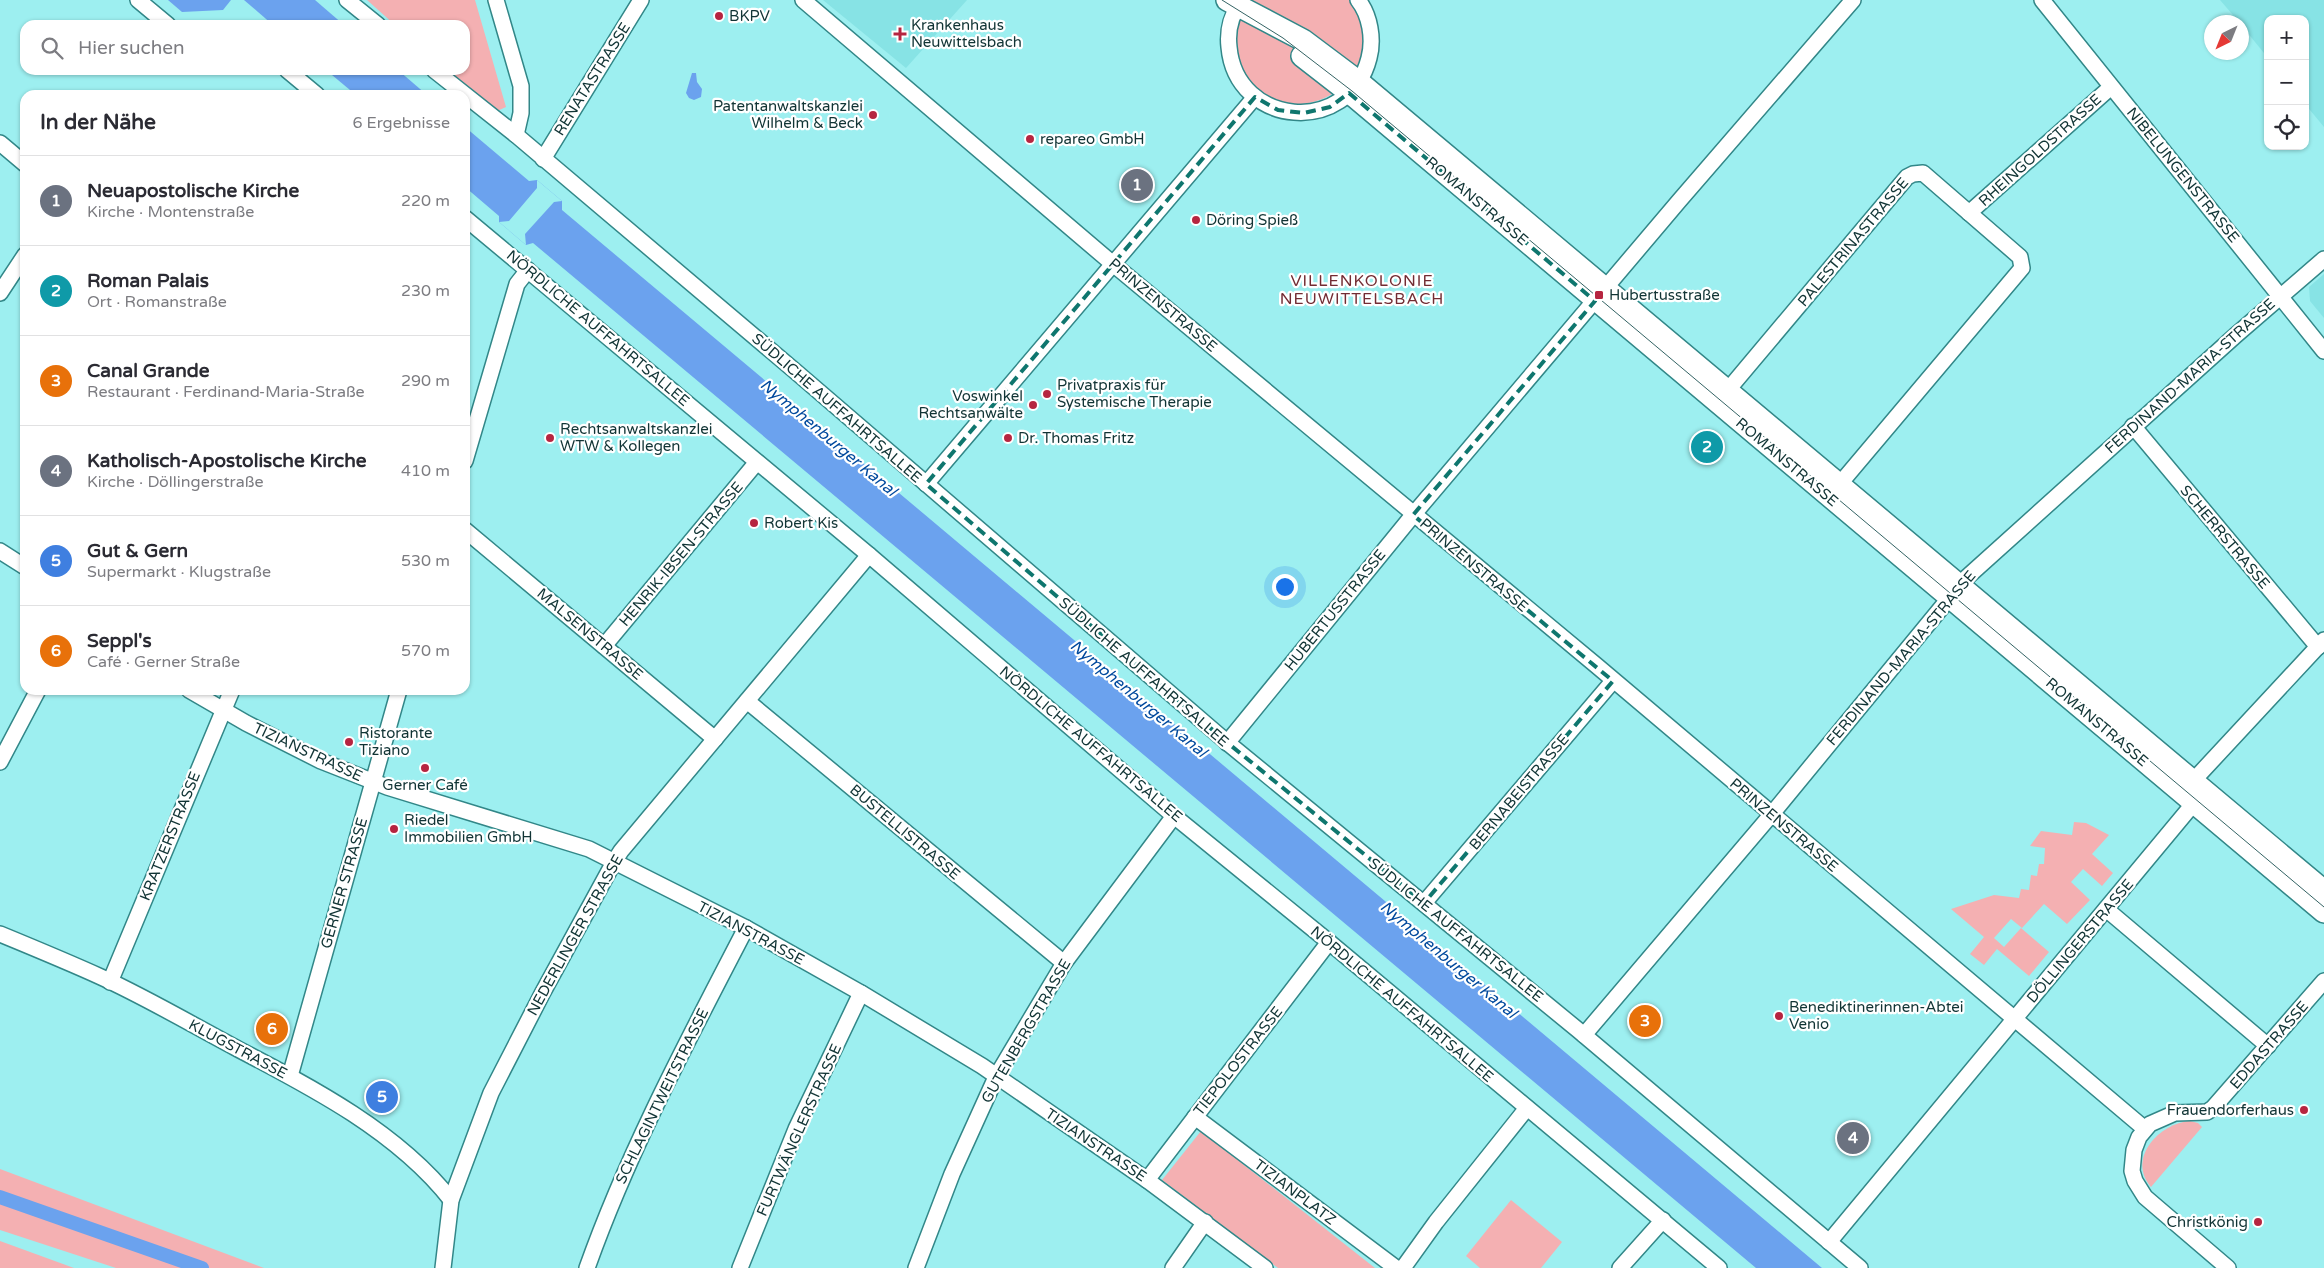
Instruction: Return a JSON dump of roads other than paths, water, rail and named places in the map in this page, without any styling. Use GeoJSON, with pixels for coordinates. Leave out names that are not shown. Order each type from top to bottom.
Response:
{"type":"FeatureCollection","features":[{"type":"Feature","properties":{"kind":"main road","name":"ROMANSTRASSE"},"geometry":{"type":"LineString","coordinates":[[1239,5],[1268,32],[1354,88],[1834,491],[1955,591],[2193,781],[2324,891]]}},
{"type":"Feature","properties":{"kind":"main road","name":"ROMANSTRASSE"},"geometry":{"type":"LineString","coordinates":[[1955,591],[2194,803],[2324,912]]}},
{"type":"Feature","properties":{"kind":"street"},"geometry":{"type":"LineString","coordinates":[[138,0],[162,20]]}},
{"type":"Feature","properties":{"kind":"street"},"geometry":{"type":"LineString","coordinates":[[347,0],[372,20]]}},
{"type":"Feature","properties":{"kind":"street"},"geometry":{"type":"LineString","coordinates":[[496,0],[521,86],[521,113],[516,136]]}},
{"type":"Feature","properties":{"kind":"street","name":"RENATASTRASSE"},"geometry":{"type":"LineString","coordinates":[[543,159],[641,0]]}},
{"type":"Feature","properties":{"kind":"street","name":"PRINZENSTRASSE"},"geometry":{"type":"LineString","coordinates":[[803,0],[1113,264],[1613,681],[2145,1129]]}},
{"type":"Feature","properties":{"kind":"street","name":"NIBELUNGENSTRASSE"},"geometry":{"type":"LineString","coordinates":[[2042,0],[2324,351]]}},
{"type":"Feature","properties":{"kind":"street"},"geometry":{"type":"LineString","coordinates":[[1239,5],[1229,29],[1229,54],[1238,78],[1255,97],[1278,110],[1304,113],[1330,107],[1354,88],[1367,66],[1372,40],[1361,1]]}},
{"type":"Feature","properties":{"kind":"street","name":"HUBERTUSSTRASSE"},"geometry":{"type":"LineString","coordinates":[[1227,743],[1413,515],[1848,2]]}},
{"type":"Feature","properties":{"kind":"street"},"geometry":{"type":"LineString","coordinates":[[293,75],[311,90]]}},
{"type":"Feature","properties":{"kind":"street","name":"SÜDLICHE AUFFAHRTSALLEE"},"geometry":{"type":"LineString","coordinates":[[440,75],[459,90]]}},
{"type":"Feature","properties":{"kind":"street","name":"RHEINGOLDSTRASSE"},"geometry":{"type":"LineString","coordinates":[[1969,213],[2111,86]]}},
{"type":"Feature","properties":{"kind":"street"},"geometry":{"type":"LineString","coordinates":[[926,484],[1255,97]]}},
{"type":"Feature","properties":{"kind":"street","name":"SÜDLICHE AUFFAHRTSALLEE"},"geometry":{"type":"LineString","coordinates":[[470,99],[926,484],[1227,743],[1584,1036],[1860,1268]]}},
{"type":"Feature","properties":{"kind":"street"},"geometry":{"type":"LineString","coordinates":[[0,143],[20,160]]}},
{"type":"Feature","properties":{"kind":"street","name":"PALESTRINASTRASSE"},"geometry":{"type":"LineString","coordinates":[[1723,397],[1910,175],[1923,173],[2020,258],[2021,271],[1834,491]]}},
{"type":"Feature","properties":{"kind":"street","name":"NÖRDLICHE AUFFAHRTSALLEE"},"geometry":{"type":"LineString","coordinates":[[470,222],[869,555],[1174,816],[1329,942],[1719,1268]]}},
{"type":"Feature","properties":{"kind":"street","name":"FERDINAND-MARIA-STRASSE"},"geometry":{"type":"LineString","coordinates":[[1584,1036],[1771,815],[1955,591],[2133,426],[2324,259]]}},
{"type":"Feature","properties":{"kind":"street"},"geometry":{"type":"LineString","coordinates":[[0,293],[20,263]]}},
{"type":"Feature","properties":{"kind":"street"},"geometry":{"type":"LineString","coordinates":[[470,444],[517,284],[528,270]]}},
{"type":"Feature","properties":{"kind":"street","name":"SCHERRSTRASSE"},"geometry":{"type":"LineString","coordinates":[[2133,426],[2321,644]]}},
{"type":"Feature","properties":{"kind":"street","name":"HENRIK-IBSEN-STRASSE"},"geometry":{"type":"LineString","coordinates":[[604,646],[757,462]]}},
{"type":"Feature","properties":{"kind":"street","name":"MALSENSTRASSE"},"geometry":{"type":"LineString","coordinates":[[470,534],[715,739]]}},
{"type":"Feature","properties":{"kind":"street"},"geometry":{"type":"LineString","coordinates":[[0,551],[20,564]]}},
{"type":"Feature","properties":{"kind":"street","name":"NEDERLINGER STRASSE"},"geometry":{"type":"LineString","coordinates":[[443,1268],[451,1200],[491,1093],[614,862],[621,851],[869,555]]}},
{"type":"Feature","properties":{"kind":"street"},"geometry":{"type":"LineString","coordinates":[[2194,803],[2193,781],[2321,644]]}},
{"type":"Feature","properties":{"kind":"street","name":"BERNABEISTRASSE"},"geometry":{"type":"LineString","coordinates":[[1424,904],[1613,681]]}},
{"type":"Feature","properties":{"kind":"street"},"geometry":{"type":"LineString","coordinates":[[0,762],[35,695]]}},
{"type":"Feature","properties":{"kind":"street","name":"TIZIANSTRASSE"},"geometry":{"type":"LineString","coordinates":[[198,695],[291,746],[372,781],[589,850],[746,928],[861,993],[982,1066],[1147,1180],[1265,1268]]}},
{"type":"Feature","properties":{"kind":"street","name":"KRATZERSTRASSE"},"geometry":{"type":"LineString","coordinates":[[110,982],[230,695]]}},
{"type":"Feature","properties":{"kind":"street","name":"GERNER STRASSE"},"geometry":{"type":"LineString","coordinates":[[290,1076],[398,695]]}},
{"type":"Feature","properties":{"kind":"street","name":"BUSTELLISTRASSE"},"geometry":{"type":"LineString","coordinates":[[747,701],[1064,963]]}},
{"type":"Feature","properties":{"kind":"street","name":"DÖLLINGERSTRASSE"},"geometry":{"type":"LineString","coordinates":[[1829,1242],[2194,803]]}},
{"type":"Feature","properties":{"kind":"street","name":"GUTENBERGSTRASSE"},"geometry":{"type":"LineString","coordinates":[[916,1268],[952,1174],[996,1077],[1064,963],[1174,816]]}},
{"type":"Feature","properties":{"kind":"street"},"geometry":{"type":"LineString","coordinates":[[2106,909],[2268,1046]]}},
{"type":"Feature","properties":{"kind":"street","name":"SCHLAGINTWEITSTRASSE"},"geometry":{"type":"LineString","coordinates":[[587,1268],[625,1169],[645,1126],[746,928]]}},
{"type":"Feature","properties":{"kind":"street","name":"KLUGSTRASSE"},"geometry":{"type":"LineString","coordinates":[[0,934],[110,982],[290,1076],[331,1100],[413,1159],[432,1176],[451,1200]]}},
{"type":"Feature","properties":{"kind":"street","name":"TIEPOLOSTRASSE"},"geometry":{"type":"LineString","coordinates":[[1147,1180],[1329,942]]}},
{"type":"Feature","properties":{"kind":"street","name":"EDDASTRASSE"},"geometry":{"type":"LineString","coordinates":[[2145,1129],[2157,1120],[2175,1113],[2207,1112],[2213,1108],[2324,981]]}},
{"type":"Feature","properties":{"kind":"street","name":"FURTWÄNGLERSTRASSE"},"geometry":{"type":"LineString","coordinates":[[740,1268],[796,1129],[861,993]]}},
{"type":"Feature","properties":{"kind":"street"},"geometry":{"type":"LineString","coordinates":[[1403,1268],[1436,1222],[1527,1108]]}},
{"type":"Feature","properties":{"kind":"street","name":"TIZIANPLATZ"},"geometry":{"type":"LineString","coordinates":[[1195,1117],[1396,1268]]}},
{"type":"Feature","properties":{"kind":"street"},"geometry":{"type":"LineString","coordinates":[[2145,1129],[2139,1137],[2132,1161],[2132,1171],[2140,1190],[2228,1268]]}},
{"type":"Feature","properties":{"kind":"street"},"geometry":{"type":"LineString","coordinates":[[1620,1268],[1663,1220]]}},
{"type":"Feature","properties":{"kind":"street"},"geometry":{"type":"LineString","coordinates":[[1173,1268],[1205,1222]]}},
{"type":"Feature","properties":{"kind":"water"},"geometry":{"type":"Polygon","coordinates":[[[168,0],[231,0],[223,10],[182,12],[168,0]]]}},
{"type":"Feature","properties":{"kind":"water"},"geometry":{"type":"Polygon","coordinates":[[[244,0],[315,0],[338,20],[267,20],[244,0]]]}},
{"type":"Feature","properties":{"kind":"water"},"geometry":{"type":"Polygon","coordinates":[[[692,73],[696,73],[697,82],[702,89],[701,97],[694,100],[689,98],[686,93],[692,73]]]}},
{"type":"Feature","properties":{"kind":"water"},"geometry":{"type":"Polygon","coordinates":[[[332,75],[404,75],[421,90],[350,90],[332,75]]]}},
{"type":"Feature","properties":{"kind":"water","name":"Nymphenburger Kanal"},"geometry":{"type":"Polygon","coordinates":[[[470,131],[529,181],[537,180],[562,201],[562,210],[1822,1268],[1756,1268],[533,243],[526,245],[499,222],[499,216],[470,191],[470,131]]]}},
{"type":"Feature","properties":{"kind":"waterway"},"geometry":{"type":"LineString","coordinates":[[0,1197],[202,1268]]}},
{"type":"Feature","properties":{"kind":"tram line"},"geometry":{"type":"LineString","coordinates":[[1222,0],[1283,38],[1352,91],[2324,907]]}},
{"type":"Feature","properties":{"kind":"place","name":"BKPV"},"geometry":{"type":"Point","coordinates":[719,16]}},
{"type":"Feature","properties":{"kind":"place","name":"Krankenhaus Neuwittelsbach"},"geometry":{"type":"Point","coordinates":[900,34]}},
{"type":"Feature","properties":{"kind":"place","name":"Patentanwaltskanzlei Wilhelm & Beck"},"geometry":{"type":"Point","coordinates":[873,115]}},
{"type":"Feature","properties":{"kind":"place","name":"repareo GmbH"},"geometry":{"type":"Point","coordinates":[1030,139]}},
{"type":"Feature","properties":{"kind":"place","name":"Neuapostolische Kirche"},"geometry":{"type":"Point","coordinates":[1137,185]}},
{"type":"Feature","properties":{"kind":"place","name":"Döring Spieß"},"geometry":{"type":"Point","coordinates":[1196,220]}},
{"type":"Feature","properties":{"kind":"place","name":"Hubertusstraße"},"geometry":{"type":"Point","coordinates":[1599,295]}},
{"type":"Feature","properties":{"kind":"place","name":"Privatpraxis für Systemische Therapie"},"geometry":{"type":"Point","coordinates":[1047,394]}},
{"type":"Feature","properties":{"kind":"place","name":"Voswinkel Rechtsanwälte"},"geometry":{"type":"Point","coordinates":[1033,405]}},
{"type":"Feature","properties":{"kind":"place","name":"Rechtsanwaltskanzlei WTW & Kollegen"},"geometry":{"type":"Point","coordinates":[550,438]}},
{"type":"Feature","properties":{"kind":"place","name":"Dr. Thomas Fritz"},"geometry":{"type":"Point","coordinates":[1008,438]}},
{"type":"Feature","properties":{"kind":"place","name":"Roman Palais"},"geometry":{"type":"Point","coordinates":[1707,447]}},
{"type":"Feature","properties":{"kind":"place","name":"Robert Kis"},"geometry":{"type":"Point","coordinates":[754,523]}},
{"type":"Feature","properties":{"kind":"place","name":"Ristorante Tiziano"},"geometry":{"type":"Point","coordinates":[349,742]}},
{"type":"Feature","properties":{"kind":"place","name":"Gerner Café"},"geometry":{"type":"Point","coordinates":[425,768]}},
{"type":"Feature","properties":{"kind":"place","name":"Riedel Immobilien GmbH"},"geometry":{"type":"Point","coordinates":[394,829]}},
{"type":"Feature","properties":{"kind":"place","name":"Benediktinerinnen-Abtei Venio"},"geometry":{"type":"Point","coordinates":[1779,1016]}},
{"type":"Feature","properties":{"kind":"place","name":"Canal Grande"},"geometry":{"type":"Point","coordinates":[1645,1021]}},
{"type":"Feature","properties":{"kind":"place","name":"Seppl's"},"geometry":{"type":"Point","coordinates":[272,1029]}},
{"type":"Feature","properties":{"kind":"place","name":"Gut & Gern"},"geometry":{"type":"Point","coordinates":[382,1097]}},
{"type":"Feature","properties":{"kind":"place","name":"Frauendorferhaus"},"geometry":{"type":"Point","coordinates":[2304,1110]}},
{"type":"Feature","properties":{"kind":"place","name":"Katholisch-Apostolische Kirche"},"geometry":{"type":"Point","coordinates":[1853,1138]}},
{"type":"Feature","properties":{"kind":"place","name":"Christkönig"},"geometry":{"type":"Point","coordinates":[2258,1222]}},
{"type":"Feature","properties":{"kind":"district","name":"VILLENKOLONIE NEUWITTELSBACH"},"geometry":{"type":"Point","coordinates":[1362,289]}}]}
